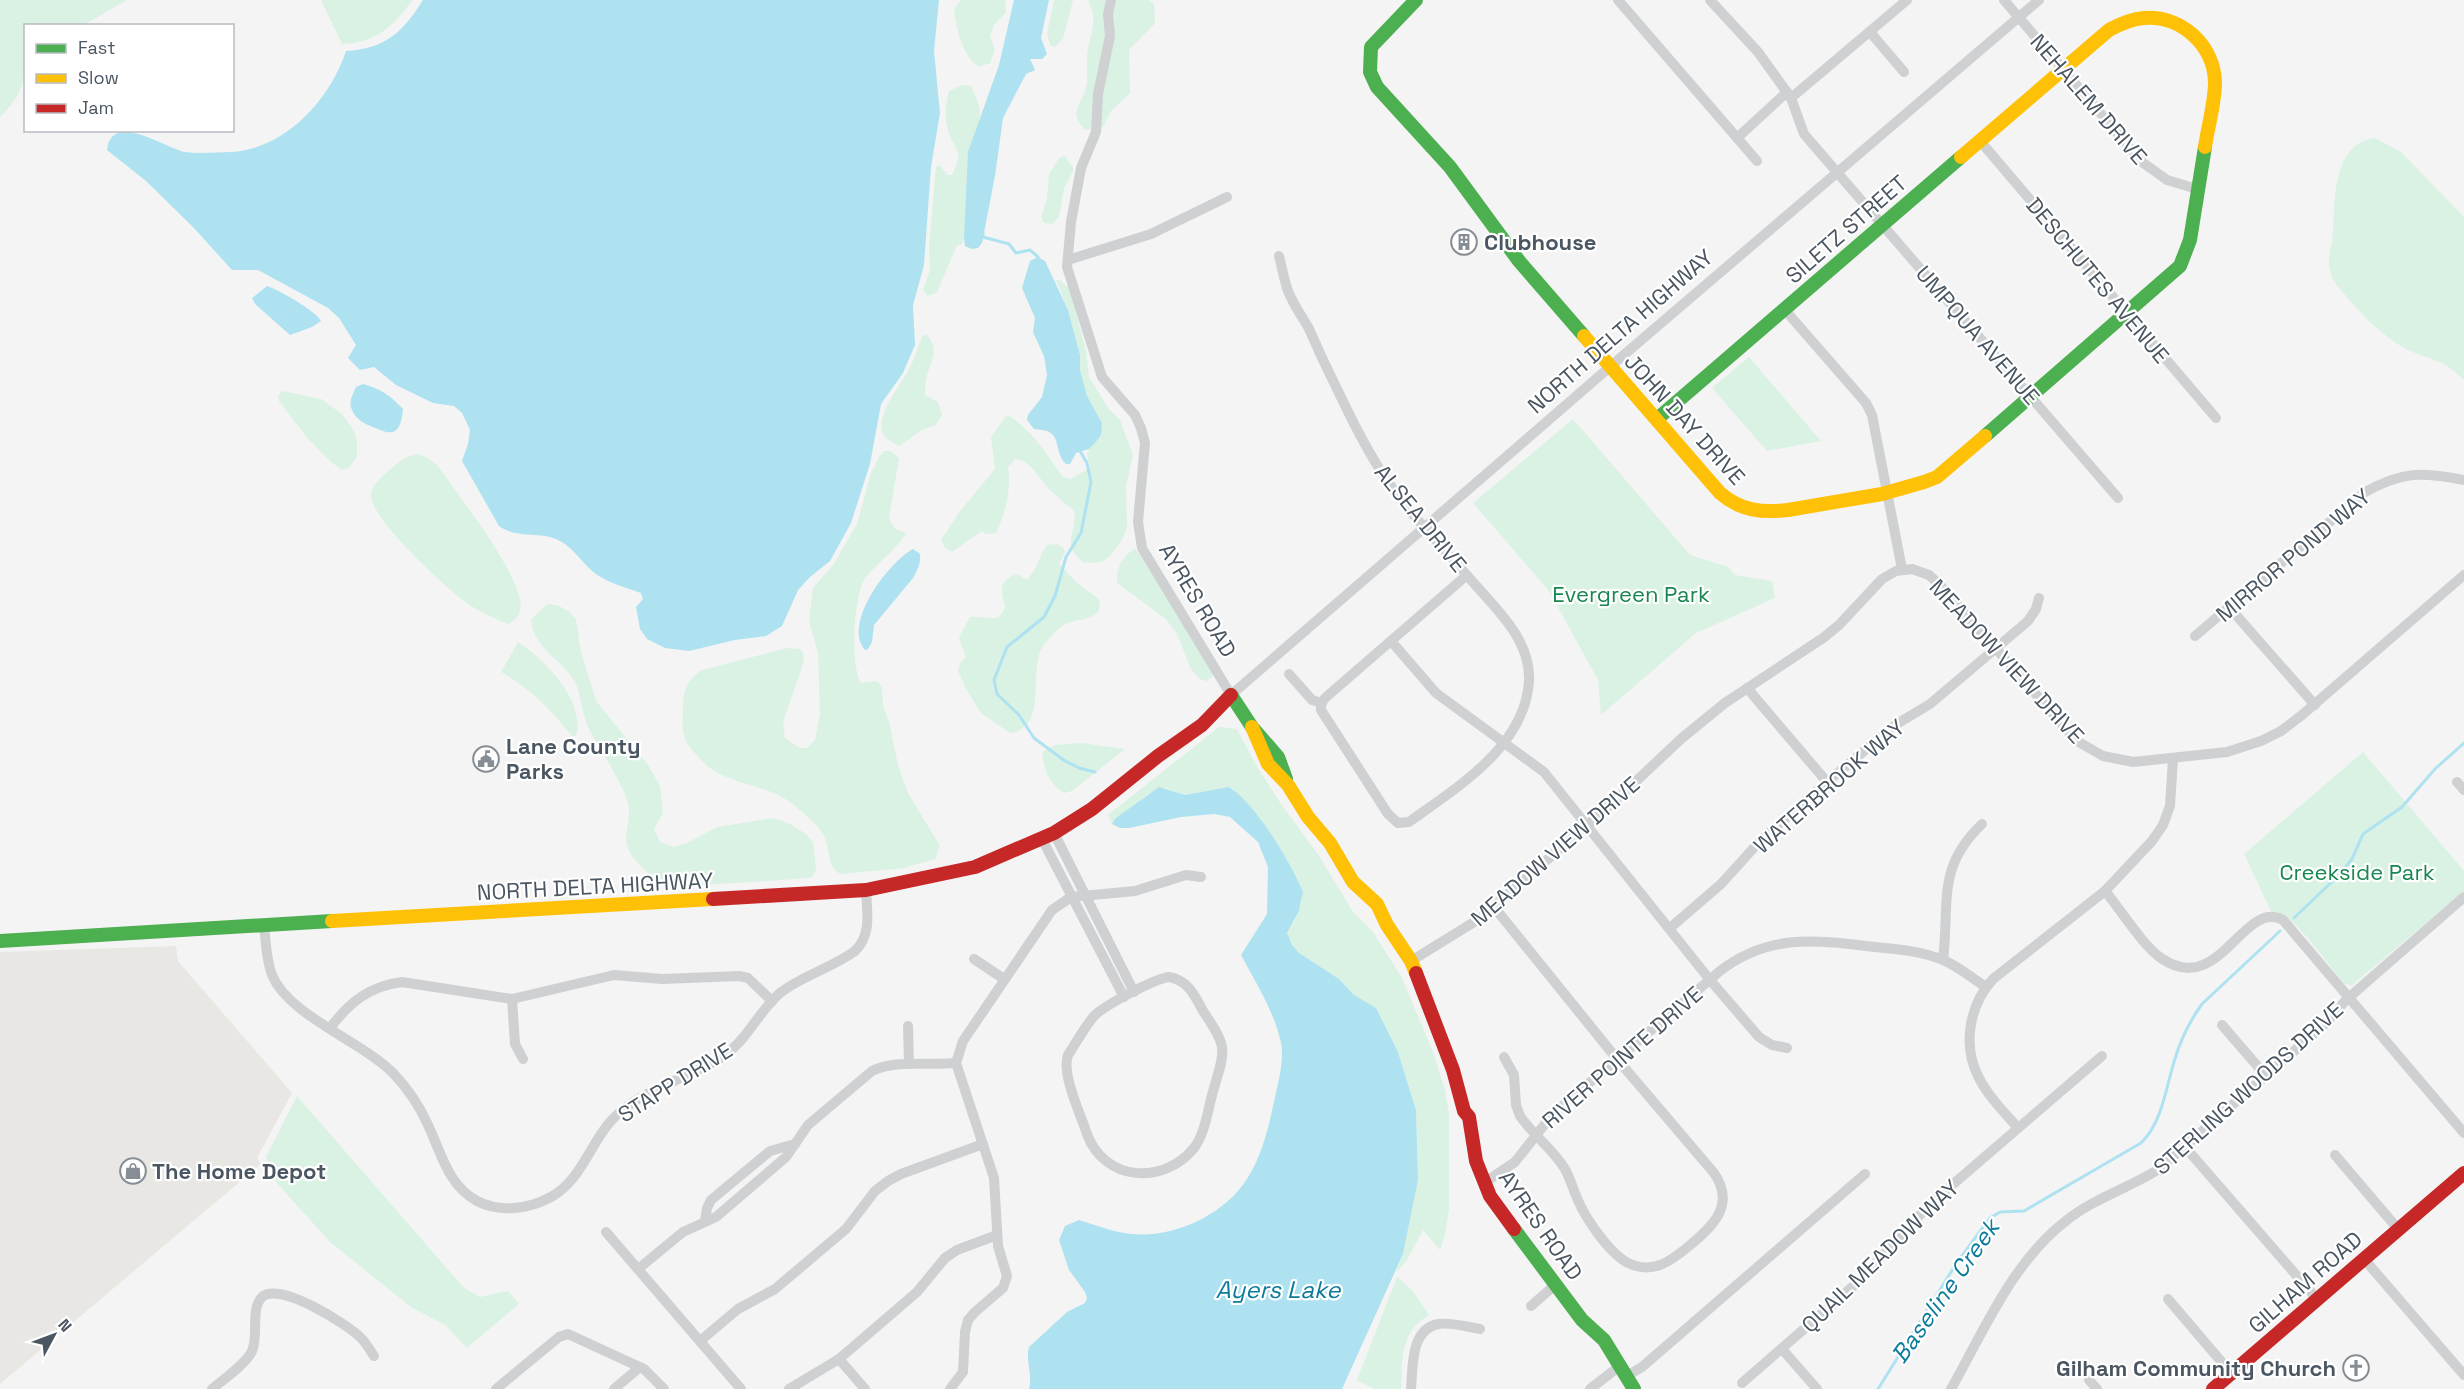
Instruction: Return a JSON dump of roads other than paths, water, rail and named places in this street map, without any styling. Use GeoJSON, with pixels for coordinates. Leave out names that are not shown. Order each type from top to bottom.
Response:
{"type":"FeatureCollection","features":[{"type":"Feature","properties":{"kind":"street","name":"AYRES ROAD"},"geometry":{"type":"LineString","coordinates":[[1111,0],[1108,14],[1110,36],[1100,86],[1096,132],[1081,168],[1071,222],[1067,267],[1102,377],[1135,415],[1145,442],[1138,522],[1142,548],[1231,695],[1252,727],[1278,757],[1288,785],[1308,816],[1330,843],[1353,882],[1377,904],[1387,925],[1411,961],[1444,1042],[1464,1111],[1461,1120],[1464,1136],[1468,1147],[1473,1150],[1484,1183],[1497,1208],[1582,1320],[1590,1322],[1603,1338],[1605,1346],[1634,1389]]}},
{"type":"Feature","properties":{"kind":"street","name":"JOHN DAY DRIVE"},"geometry":{"type":"LineString","coordinates":[[1416,0],[1371,46],[1370,72],[1377,87],[1450,167],[1519,261],[1610,367],[1720,493],[1744,508],[1776,512],[1887,493],[1922,484],[1937,477],[2180,266],[2190,240],[2197,189]]}},
{"type":"Feature","properties":{"kind":"street"},"geometry":{"type":"LineString","coordinates":[[1618,0],[1757,161]]}},
{"type":"Feature","properties":{"kind":"street","name":"UMPQUA AVENUE"},"geometry":{"type":"LineString","coordinates":[[1710,0],[1758,52],[1789,95],[1804,134],[2118,498]]}},
{"type":"Feature","properties":{"kind":"street"},"geometry":{"type":"LineString","coordinates":[[1737,138],[1907,0]]}},
{"type":"Feature","properties":{"kind":"street","name":"NEHALEM DRIVE"},"geometry":{"type":"LineString","coordinates":[[2004,0],[2142,162],[2166,180],[2197,189]]}},
{"type":"Feature","properties":{"kind":"street","name":"NORTH DELTA HIGHWAY"},"geometry":{"type":"LineString","coordinates":[[0,941],[866,891],[975,867],[1048,836],[1092,809],[1158,756],[1202,725],[1231,695],[1425,526],[2039,0]]}},
{"type":"Feature","properties":{"kind":"street","name":"SILETZ STREET"},"geometry":{"type":"LineString","coordinates":[[1657,419],[2109,30],[2128,20],[2139,17],[2164,18],[2180,24],[2195,35],[2211,57],[2215,83],[2197,189]]}},
{"type":"Feature","properties":{"kind":"street"},"geometry":{"type":"LineString","coordinates":[[1870,32],[1904,72]]}},
{"type":"Feature","properties":{"kind":"street","name":"DESCHUTES AVENUE"},"geometry":{"type":"LineString","coordinates":[[1981,142],[2216,418]]}},
{"type":"Feature","properties":{"kind":"street"},"geometry":{"type":"LineString","coordinates":[[1068,261],[1151,234],[1227,197]]}},
{"type":"Feature","properties":{"kind":"street","name":"ALSEA DRIVE"},"geometry":{"type":"LineString","coordinates":[[1279,256],[1296,310],[1307,326],[1368,449],[1399,497],[1511,626],[1522,645],[1529,682],[1526,701],[1517,722],[1481,770],[1410,822],[1398,823],[1388,814],[1321,710],[1322,703]]}},
{"type":"Feature","properties":{"kind":"street"},"geometry":{"type":"LineString","coordinates":[[1785,310],[1866,404],[1872,415],[1902,569]]}},
{"type":"Feature","properties":{"kind":"street","name":"MIRROR POND WAY"},"geometry":{"type":"LineString","coordinates":[[2195,636],[2364,492],[2388,480],[2411,474],[2433,474],[2464,480]]}},
{"type":"Feature","properties":{"kind":"street","name":"MEADOW VIEW DRIVE"},"geometry":{"type":"LineString","coordinates":[[1411,961],[1464,929],[1494,907],[1682,738],[1747,688],[1822,638],[1847,617],[1882,579],[1902,569],[1919,570],[1929,575],[1996,648],[2069,734],[2103,756],[2122,761],[2173,759],[2226,752],[2261,741],[2281,731],[2315,705],[2464,575]]}},
{"type":"Feature","properties":{"kind":"street"},"geometry":{"type":"LineString","coordinates":[[1289,674],[1312,700],[1322,703],[1467,575]]}},
{"type":"Feature","properties":{"kind":"street","name":"WATERBROOK WAY"},"geometry":{"type":"LineString","coordinates":[[1670,928],[1721,884],[1760,842],[1827,782],[1895,725],[1930,704],[2028,621],[2036,609],[2039,598]]}},
{"type":"Feature","properties":{"kind":"street"},"geometry":{"type":"LineString","coordinates":[[2229,607],[2315,705]]}},
{"type":"Feature","properties":{"kind":"street"},"geometry":{"type":"LineString","coordinates":[[1391,640],[1436,693],[1545,772],[1710,980]]}},
{"type":"Feature","properties":{"kind":"street"},"geometry":{"type":"LineString","coordinates":[[1747,688],[1827,782]]}},
{"type":"Feature","properties":{"kind":"street"},"geometry":{"type":"LineString","coordinates":[[2018,1128],[1987,1091],[1977,1075],[1970,1053],[1970,1030],[1976,1007],[1986,987],[2007,966],[2105,891],[2145,849],[2163,825],[2170,807],[2173,759]]}},
{"type":"Feature","properties":{"kind":"street"},"geometry":{"type":"LineString","coordinates":[[1943,960],[1949,873],[1962,845],[1982,824]]}},
{"type":"Feature","properties":{"kind":"street"},"geometry":{"type":"LineString","coordinates":[[1048,836],[1086,897],[1134,992]]}},
{"type":"Feature","properties":{"kind":"street"},"geometry":{"type":"LineString","coordinates":[[1048,836],[1071,897],[1124,997]]}},
{"type":"Feature","properties":{"kind":"street"},"geometry":{"type":"LineString","coordinates":[[950,1389],[963,1372],[965,1332],[968,1320],[1003,1288],[1007,1281],[997,1235],[995,1184],[956,1063],[967,1034],[1052,910],[1071,897],[1134,891],[1186,875],[1201,877]]}},
{"type":"Feature","properties":{"kind":"street","name":"STAPP DRIVE"},"geometry":{"type":"LineString","coordinates":[[264,926],[270,969],[276,982],[291,999],[382,1063],[404,1086],[420,1109],[449,1173],[459,1188],[487,1205],[516,1208],[534,1205],[562,1189],[575,1176],[608,1125],[634,1101],[728,1053],[740,1042],[772,1002],[791,986],[846,957],[859,947],[867,927],[866,891]]}},
{"type":"Feature","properties":{"kind":"street"},"geometry":{"type":"LineString","coordinates":[[2105,891],[2158,957],[2183,968],[2208,964],[2260,918],[2278,917],[2291,928],[2464,1133]]}},
{"type":"Feature","properties":{"kind":"street","name":"STERLING WOODS DRIVE"},"geometry":{"type":"LineString","coordinates":[[1951,1389],[2013,1279],[2043,1240],[2068,1219],[2097,1200],[2159,1169],[2325,1024],[2349,997],[2464,897]]}},
{"type":"Feature","properties":{"kind":"street"},"geometry":{"type":"LineString","coordinates":[[1494,907],[1617,1059],[1719,1179],[1723,1195],[1717,1220],[1707,1232],[1672,1260],[1659,1266],[1644,1268],[1625,1261],[1586,1217],[1565,1169],[1517,1110],[1515,1075],[1504,1058]]}},
{"type":"Feature","properties":{"kind":"street","name":"RIVER POINTE DRIVE"},"geometry":{"type":"LineString","coordinates":[[1484,1183],[1515,1162],[1552,1115],[1730,963],[1744,956],[1789,941],[1820,940],[1908,951],[1943,960],[1986,987]]}},
{"type":"Feature","properties":{"kind":"street"},"geometry":{"type":"LineString","coordinates":[[974,959],[1004,979]]}},
{"type":"Feature","properties":{"kind":"street"},"geometry":{"type":"LineString","coordinates":[[330,1028],[345,1008],[359,997],[394,983],[416,983],[512,999],[614,975],[663,979],[739,976],[748,978],[772,1002]]}},
{"type":"Feature","properties":{"kind":"street"},"geometry":{"type":"LineString","coordinates":[[1163,978],[1174,978],[1185,983],[1195,995],[1220,1041],[1222,1051],[1198,1142],[1178,1163],[1146,1174],[1117,1169],[1097,1153],[1090,1141],[1066,1070],[1068,1055],[1095,1016],[1134,992],[1163,978]]}},
{"type":"Feature","properties":{"kind":"street","name":"RIVER POINTE DRIVE"},"geometry":{"type":"LineString","coordinates":[[1710,980],[1759,1037],[1787,1048]]}},
{"type":"Feature","properties":{"kind":"street"},"geometry":{"type":"LineString","coordinates":[[512,999],[515,1044],[523,1059]]}},
{"type":"Feature","properties":{"kind":"street"},"geometry":{"type":"LineString","coordinates":[[2222,1025],[2266,1076]]}},
{"type":"Feature","properties":{"kind":"street"},"geometry":{"type":"LineString","coordinates":[[908,1026],[909,1064]]}},
{"type":"Feature","properties":{"kind":"street","name":"QUAIL MEADOW WAY"},"geometry":{"type":"LineString","coordinates":[[1742,1383],[1858,1282],[1930,1204],[2102,1056]]}},
{"type":"Feature","properties":{"kind":"street"},"geometry":{"type":"LineString","coordinates":[[638,1269],[683,1232],[716,1217],[775,1167],[786,1157],[807,1125],[867,1073],[883,1066],[956,1063]]}},
{"type":"Feature","properties":{"kind":"street"},"geometry":{"type":"LineString","coordinates":[[705,1221],[711,1200],[770,1151],[795,1144]]}},
{"type":"Feature","properties":{"kind":"street"},"geometry":{"type":"LineString","coordinates":[[700,1341],[738,1309],[775,1289],[846,1229],[875,1191],[888,1181],[983,1144]]}},
{"type":"Feature","properties":{"kind":"street"},"geometry":{"type":"LineString","coordinates":[[2184,1147],[2317,1299]]}},
{"type":"Feature","properties":{"kind":"street"},"geometry":{"type":"LineString","coordinates":[[2335,1155],[2398,1229]]}},
{"type":"Feature","properties":{"kind":"street","name":"GILHAM ROAD"},"geometry":{"type":"LineString","coordinates":[[2213,1389],[2464,1173]]}},
{"type":"Feature","properties":{"kind":"street"},"geometry":{"type":"LineString","coordinates":[[1590,1389],[1624,1371],[1642,1367],[1865,1174]]}},
{"type":"Feature","properties":{"kind":"street"},"geometry":{"type":"LineString","coordinates":[[606,1232],[741,1389]]}},
{"type":"Feature","properties":{"kind":"street"},"geometry":{"type":"LineString","coordinates":[[789,1389],[828,1368],[839,1359],[917,1292],[945,1258],[957,1250],[997,1235]]}},
{"type":"Feature","properties":{"kind":"street"},"geometry":{"type":"LineString","coordinates":[[2364,1259],[2463,1373]]}},
{"type":"Feature","properties":{"kind":"street"},"geometry":{"type":"LineString","coordinates":[[1531,1306],[1555,1285]]}},
{"type":"Feature","properties":{"kind":"street"},"geometry":{"type":"LineString","coordinates":[[216,1388],[251,1354],[258,1303],[266,1294],[287,1295],[341,1322],[363,1339],[374,1356]]}},
{"type":"Feature","properties":{"kind":"street"},"geometry":{"type":"LineString","coordinates":[[2168,1299],[2231,1374]]}},
{"type":"Feature","properties":{"kind":"street"},"geometry":{"type":"LineString","coordinates":[[1411,1389],[1417,1341],[1426,1329],[1437,1324],[1448,1324],[1480,1329]]}},
{"type":"Feature","properties":{"kind":"street"},"geometry":{"type":"LineString","coordinates":[[496,1389],[565,1334],[572,1334],[640,1367],[664,1389]]}},
{"type":"Feature","properties":{"kind":"street"},"geometry":{"type":"LineString","coordinates":[[1782,1348],[1817,1389]]}},
{"type":"Feature","properties":{"kind":"street"},"geometry":{"type":"LineString","coordinates":[[839,1359],[865,1389]]}},
{"type":"Feature","properties":{"kind":"street"},"geometry":{"type":"LineString","coordinates":[[614,1389],[640,1367]]}},
{"type":"Feature","properties":{"kind":"street"},"geometry":{"type":"LineString","coordinates":[[2089,1380],[2097,1389]]}},
{"type":"Feature","properties":{"kind":"water"},"geometry":{"type":"Polygon","coordinates":[[[423,0],[939,0],[934,51],[940,113],[931,167],[924,265],[913,305],[915,345],[903,373],[881,404],[870,464],[851,523],[830,561],[798,590],[782,626],[766,636],[735,640],[689,651],[665,648],[647,639],[640,629],[636,607],[643,599],[641,593],[602,578],[571,549],[556,539],[541,535],[520,534],[499,526],[462,461],[470,430],[462,413],[454,406],[433,403],[396,385],[374,367],[360,370],[348,358],[356,345],[339,318],[328,308],[258,270],[232,270],[193,227],[146,181],[107,150],[111,138],[118,133],[129,132],[191,153],[231,152],[251,149],[270,142],[287,132],[317,104],[339,69],[346,51],[372,47],[392,37],[408,21],[423,0]]]}},
{"type":"Feature","properties":{"kind":"water"},"geometry":{"type":"Polygon","coordinates":[[[1014,0],[1049,0],[1041,38],[1047,54],[1042,59],[1030,59],[1035,70],[1026,74],[1003,118],[982,243],[978,248],[972,249],[965,246],[964,238],[968,152],[999,65],[1014,0]]]}},
{"type":"Feature","properties":{"kind":"water"},"geometry":{"type":"Polygon","coordinates":[[[1038,257],[1045,261],[1068,310],[1080,355],[1080,370],[1087,396],[1102,423],[1101,435],[1095,443],[1089,449],[1076,453],[1070,464],[1066,464],[1062,458],[1054,437],[1044,430],[1034,429],[1027,420],[1028,415],[1042,397],[1047,375],[1044,356],[1033,332],[1035,318],[1022,288],[1030,261],[1038,257]]]}},
{"type":"Feature","properties":{"kind":"water"},"geometry":{"type":"Polygon","coordinates":[[[267,286],[305,307],[321,321],[290,335],[255,304],[252,298],[267,286]]]}},
{"type":"Feature","properties":{"kind":"water"},"geometry":{"type":"Polygon","coordinates":[[[363,384],[385,394],[403,409],[397,430],[384,432],[356,417],[351,407],[351,398],[356,387],[363,384]]]}},
{"type":"Feature","properties":{"kind":"water"},"geometry":{"type":"Polygon","coordinates":[[[913,549],[920,554],[920,563],[916,572],[874,625],[872,642],[865,650],[859,638],[859,625],[871,594],[892,566],[913,549]]]}},
{"type":"Feature","properties":{"kind":"water","name":"Ayers Lake"},"geometry":{"type":"Polygon","coordinates":[[[1159,787],[1185,795],[1228,787],[1249,805],[1281,850],[1303,892],[1299,911],[1287,933],[1292,945],[1299,953],[1339,979],[1354,995],[1376,1008],[1398,1052],[1416,1110],[1418,1180],[1403,1254],[1342,1389],[1029,1389],[1029,1347],[1067,1312],[1085,1303],[1087,1298],[1069,1270],[1059,1240],[1065,1226],[1079,1220],[1119,1232],[1148,1234],[1181,1228],[1212,1213],[1237,1192],[1252,1171],[1265,1137],[1278,1086],[1282,1051],[1278,1031],[1264,998],[1241,955],[1267,914],[1268,867],[1258,842],[1230,817],[1214,814],[1181,817],[1129,828],[1120,828],[1112,824],[1116,818],[1159,787]]]}},
{"type":"Feature","properties":{"kind":"waterway"},"geometry":{"type":"LineString","coordinates":[[983,233],[983,237],[1009,244],[1016,253],[1030,250],[1038,257]]}},
{"type":"Feature","properties":{"kind":"waterway"},"geometry":{"type":"LineString","coordinates":[[1080,451],[1087,463],[1091,482],[1081,533],[1066,557],[1055,596],[1044,617],[1007,647],[994,680],[997,694],[1019,715],[1034,738],[1065,761],[1095,772]]}},
{"type":"Feature","properties":{"kind":"waterway","name":"Baseline Creek"},"geometry":{"type":"LineString","coordinates":[[2294,918],[2341,873],[2352,859],[2363,834],[2402,807],[2435,769],[2464,743]]}},
{"type":"Feature","properties":{"kind":"waterway","name":"Baseline Creek"},"geometry":{"type":"LineString","coordinates":[[1878,1389],[1956,1264],[1990,1218],[2000,1212],[2024,1211],[2141,1143],[2159,1115],[2179,1047],[2197,1011],[2280,931]]}},
{"type":"Feature","properties":{"kind":"place","name":"Clubhouse"},"geometry":{"type":"Point","coordinates":[1464,242]}},
{"type":"Feature","properties":{"kind":"place","name":"Lane County Parks"},"geometry":{"type":"Point","coordinates":[486,759]}},
{"type":"Feature","properties":{"kind":"place","name":"The Home Depot"},"geometry":{"type":"Point","coordinates":[133,1171]}},
{"type":"Feature","properties":{"kind":"place","name":"Gilham Community Church"},"geometry":{"type":"Point","coordinates":[2356,1368]}},
{"type":"Feature","properties":{"kind":"park label","name":"Evergreen Park"},"geometry":{"type":"Point","coordinates":[1631,594]}},
{"type":"Feature","properties":{"kind":"park label","name":"Creekside Park"},"geometry":{"type":"Point","coordinates":[2357,872]}}]}
